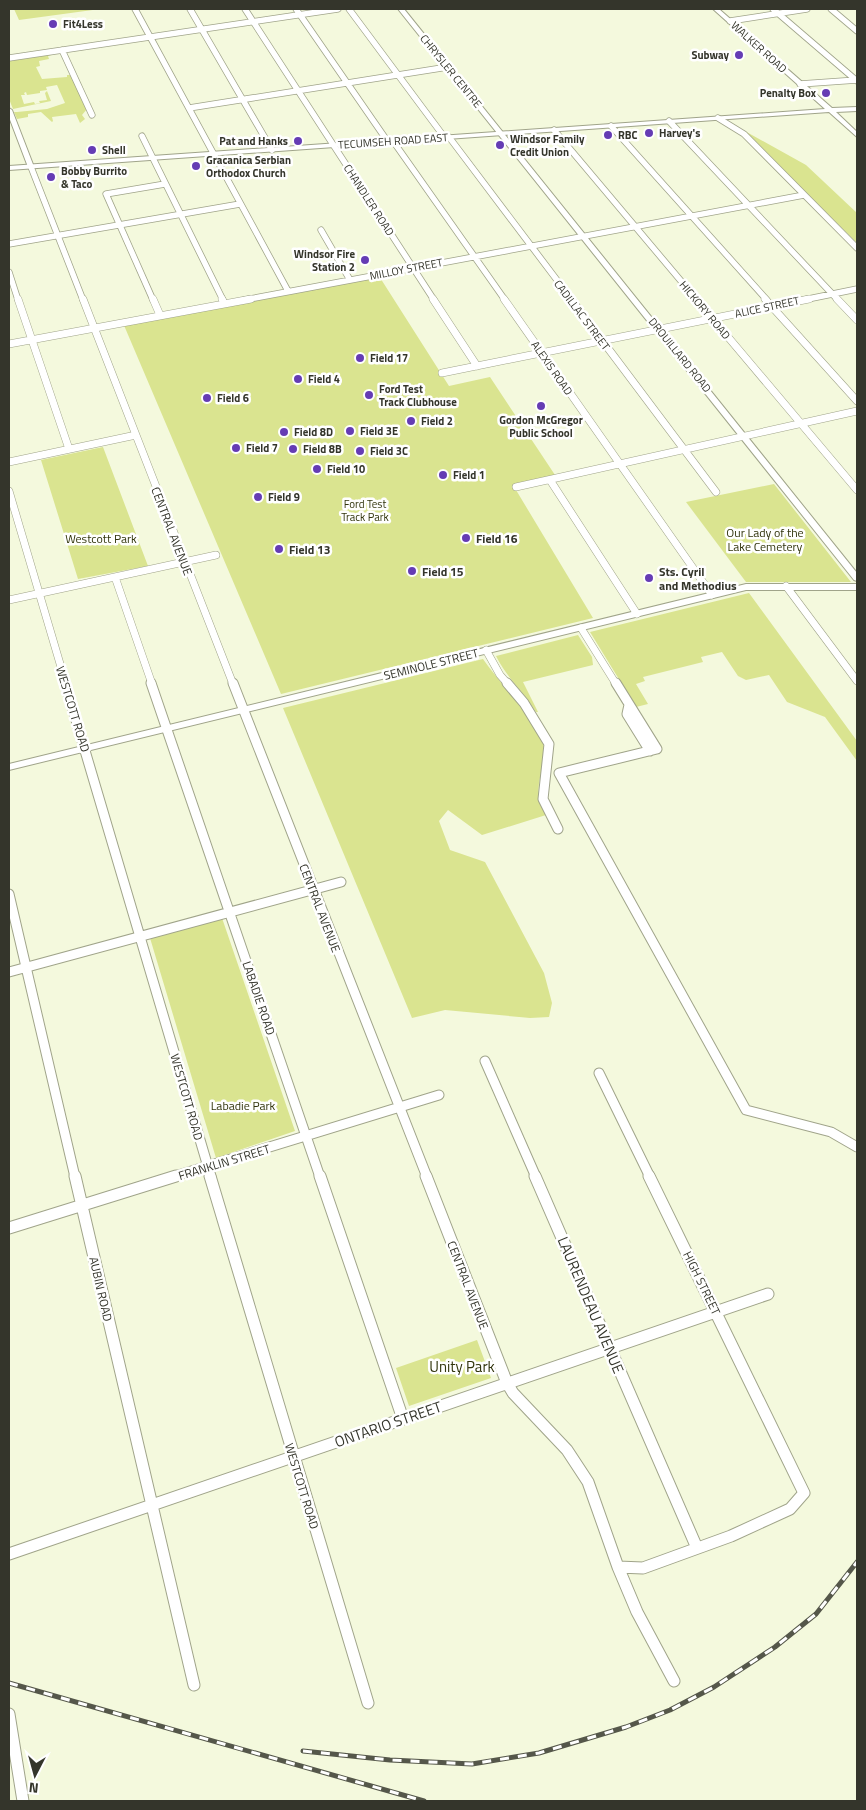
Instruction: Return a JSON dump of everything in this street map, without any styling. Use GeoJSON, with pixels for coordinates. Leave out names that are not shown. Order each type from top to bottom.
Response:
{"type":"FeatureCollection","features":[{"type":"Feature","properties":{"kind":"main road","name":"WALKER ROAD"},"geometry":{"type":"LineString","coordinates":[[716,9],[801,85],[801,88],[816,99],[850,134],[857,136]]}},
{"type":"Feature","properties":{"kind":"main road"},"geometry":{"type":"LineString","coordinates":[[804,109],[810,107],[816,99],[854,108]]}},
{"type":"Feature","properties":{"kind":"main road","name":"TECUMSEH ROAD EAST"},"geometry":{"type":"LineString","coordinates":[[778,113],[804,109],[854,108]]}},
{"type":"Feature","properties":{"kind":"main road"},"geometry":{"type":"LineString","coordinates":[[844,121],[845,112],[854,108]]}},
{"type":"Feature","properties":{"kind":"main road","name":"WALKER ROAD"},"geometry":{"type":"LineString","coordinates":[[826,109],[844,121],[857,136]]}},
{"type":"Feature","properties":{"kind":"main road","name":"TECUMSEH ROAD EAST"},"geometry":{"type":"LineString","coordinates":[[9,168],[391,142],[826,109]]}},
{"type":"Feature","properties":{"kind":"street"},"geometry":{"type":"LineString","coordinates":[[135,9],[288,291]]}},
{"type":"Feature","properties":{"kind":"street"},"geometry":{"type":"LineString","coordinates":[[190,9],[272,150]]}},
{"type":"Feature","properties":{"kind":"street","name":"CHANDLER ROAD"},"geometry":{"type":"LineString","coordinates":[[245,9],[477,366]]}},
{"type":"Feature","properties":{"kind":"street","name":"ALEXIS ROAD"},"geometry":{"type":"LineString","coordinates":[[296,9],[474,256],[712,595]]}},
{"type":"Feature","properties":{"kind":"street"},"geometry":{"type":"LineString","coordinates":[[9,58],[338,9]]}},
{"type":"Feature","properties":{"kind":"street","name":"CADILLAC STREET"},"geometry":{"type":"LineString","coordinates":[[349,9],[531,246],[716,492]]}},
{"type":"Feature","properties":{"kind":"street","name":"CHRYSLER CENTRE"},"geometry":{"type":"LineString","coordinates":[[402,9],[501,134]]}},
{"type":"Feature","properties":{"kind":"street"},"geometry":{"type":"LineString","coordinates":[[773,9],[857,80]]}},
{"type":"Feature","properties":{"kind":"street"},"geometry":{"type":"LineString","coordinates":[[730,21],[807,9]]}},
{"type":"Feature","properties":{"kind":"street"},"geometry":{"type":"LineString","coordinates":[[831,9],[856,28]]}},
{"type":"Feature","properties":{"kind":"street"},"geometry":{"type":"LineString","coordinates":[[62,50],[92,115]]}},
{"type":"Feature","properties":{"kind":"street"},"geometry":{"type":"LineString","coordinates":[[189,108],[448,67]]}},
{"type":"Feature","properties":{"kind":"street"},"geometry":{"type":"LineString","coordinates":[[801,85],[857,80]]}},
{"type":"Feature","properties":{"kind":"street","name":"CENTRAL AVENUE"},"geometry":{"type":"LineString","coordinates":[[9,110],[184,562],[507,1383],[513,1393],[567,1450],[588,1482],[618,1567],[637,1612],[674,1681]]}},
{"type":"Feature","properties":{"kind":"street"},"geometry":{"type":"LineString","coordinates":[[718,118],[744,134],[857,248]]}},
{"type":"Feature","properties":{"kind":"street"},"geometry":{"type":"LineString","coordinates":[[669,121],[857,320]]}},
{"type":"Feature","properties":{"kind":"street"},"geometry":{"type":"LineString","coordinates":[[610,126],[857,401]]}},
{"type":"Feature","properties":{"kind":"street","name":"HICKORY ROAD"},"geometry":{"type":"LineString","coordinates":[[554,130],[857,490]]}},
{"type":"Feature","properties":{"kind":"street","name":"DROUILLARD ROAD"},"geometry":{"type":"LineString","coordinates":[[501,134],[857,578]]}},
{"type":"Feature","properties":{"kind":"street"},"geometry":{"type":"LineString","coordinates":[[142,136],[224,303]]}},
{"type":"Feature","properties":{"kind":"street"},"geometry":{"type":"LineString","coordinates":[[160,315],[106,194],[165,184]]}},
{"type":"Feature","properties":{"kind":"street","name":"MILLOY STREET"},"geometry":{"type":"LineString","coordinates":[[9,344],[804,195]]}},
{"type":"Feature","properties":{"kind":"street"},"geometry":{"type":"LineString","coordinates":[[9,244],[240,204]]}},
{"type":"Feature","properties":{"kind":"street"},"geometry":{"type":"LineString","coordinates":[[321,230],[350,280]]}},
{"type":"Feature","properties":{"kind":"street"},"geometry":{"type":"LineString","coordinates":[[9,272],[69,449]]}},
{"type":"Feature","properties":{"kind":"street","name":"ALICE STREET"},"geometry":{"type":"LineString","coordinates":[[442,373],[857,289]]}},
{"type":"Feature","properties":{"kind":"street"},"geometry":{"type":"LineString","coordinates":[[516,487],[857,412]]}},
{"type":"Feature","properties":{"kind":"street"},"geometry":{"type":"LineString","coordinates":[[9,462],[136,436]]}},
{"type":"Feature","properties":{"kind":"street"},"geometry":{"type":"LineString","coordinates":[[550,480],[637,614]]}},
{"type":"Feature","properties":{"kind":"street","name":"WESTCOTT ROAD"},"geometry":{"type":"LineString","coordinates":[[9,491],[293,1457],[368,1703]]}},
{"type":"Feature","properties":{"kind":"street"},"geometry":{"type":"LineString","coordinates":[[9,600],[216,554]]}},
{"type":"Feature","properties":{"kind":"street","name":"LABADIE ROAD"},"geometry":{"type":"LineString","coordinates":[[114,577],[403,1419]]}},
{"type":"Feature","properties":{"kind":"street"},"geometry":{"type":"LineString","coordinates":[[786,586],[857,681]]}},
{"type":"Feature","properties":{"kind":"street","name":"SEMINOLE STREET"},"geometry":{"type":"LineString","coordinates":[[9,767],[746,587],[857,587]]}},
{"type":"Feature","properties":{"kind":"street"},"geometry":{"type":"LineString","coordinates":[[581,628],[657,749],[559,773],[746,1110],[831,1132],[857,1147]]}},
{"type":"Feature","properties":{"kind":"street"},"geometry":{"type":"LineString","coordinates":[[486,650],[500,675],[524,703],[549,744],[543,799],[558,829]]}},
{"type":"Feature","properties":{"kind":"street"},"geometry":{"type":"LineString","coordinates":[[9,972],[341,882]]}},
{"type":"Feature","properties":{"kind":"street","name":"AUBIN ROAD"},"geometry":{"type":"LineString","coordinates":[[9,894],[194,1685]]}},
{"type":"Feature","properties":{"kind":"street","name":"LAURENDEAU AVENUE"},"geometry":{"type":"LineString","coordinates":[[485,1061],[697,1548]]}},
{"type":"Feature","properties":{"kind":"street","name":"HIGH STREET"},"geometry":{"type":"LineString","coordinates":[[599,1072],[804,1493],[790,1509],[777,1516],[697,1548]]}},
{"type":"Feature","properties":{"kind":"street","name":"FRANKLIN STREET"},"geometry":{"type":"LineString","coordinates":[[9,1228],[439,1096]]}},
{"type":"Feature","properties":{"kind":"street","name":"ONTARIO STREET"},"geometry":{"type":"LineString","coordinates":[[9,1554],[768,1294]]}},
{"type":"Feature","properties":{"kind":"street"},"geometry":{"type":"LineString","coordinates":[[618,1567],[643,1568],[697,1548]]}},
{"type":"Feature","properties":{"kind":"street"},"geometry":{"type":"LineString","coordinates":[[9,1714],[23,1801]]}},
{"type":"Feature","properties":{"kind":"green space"},"geometry":{"type":"Polygon","coordinates":[[[14,9],[100,9],[19,20],[14,9]]]}},
{"type":"Feature","properties":{"kind":"green space"},"geometry":{"type":"Polygon","coordinates":[[[58,53],[48,56],[49,59],[39,61],[40,66],[36,67],[42,79],[71,75],[87,109],[82,115],[85,119],[80,123],[76,114],[52,117],[52,122],[41,112],[28,114],[28,117],[17,119],[14,112],[47,109],[65,103],[57,85],[46,87],[47,90],[40,91],[40,93],[27,95],[26,92],[24,93],[25,95],[21,95],[24,104],[34,102],[35,104],[40,103],[39,101],[47,100],[45,93],[47,91],[51,101],[13,109],[9,99],[9,61],[58,53]]]}},
{"type":"Feature","properties":{"kind":"green space"},"geometry":{"type":"Polygon","coordinates":[[[743,130],[806,165],[857,213],[857,243],[743,130]]]}},
{"type":"Feature","properties":{"kind":"green space","name":"Ford Test Track Park"},"geometry":{"type":"Polygon","coordinates":[[[379,276],[449,386],[490,377],[555,475],[513,485],[593,618],[281,694],[123,323],[379,276]]]}},
{"type":"Feature","properties":{"kind":"green space","name":"Westcott Park"},"geometry":{"type":"Polygon","coordinates":[[[103,447],[148,566],[78,579],[41,460],[103,447]]]}},
{"type":"Feature","properties":{"kind":"green space","name":"Our Lady of the Lake Cemetery"},"geometry":{"type":"Polygon","coordinates":[[[774,484],[851,582],[746,582],[686,502],[774,484]]]}},
{"type":"Feature","properties":{"kind":"green space"},"geometry":{"type":"Polygon","coordinates":[[[749,593],[857,741],[857,761],[825,717],[787,702],[769,675],[746,680],[738,676],[722,652],[701,657],[703,662],[643,677],[645,681],[636,684],[648,704],[636,707],[590,632],[749,593]]]}},
{"type":"Feature","properties":{"kind":"green space"},"geometry":{"type":"Polygon","coordinates":[[[578,635],[592,657],[593,665],[523,682],[538,712],[536,712],[496,656],[578,635]]]}},
{"type":"Feature","properties":{"kind":"green space"},"geometry":{"type":"Polygon","coordinates":[[[483,659],[527,715],[541,738],[544,747],[544,760],[538,791],[546,815],[482,835],[448,810],[439,821],[450,850],[485,862],[544,973],[552,1003],[549,1017],[530,1018],[445,1010],[412,1018],[283,708],[483,659]]]}},
{"type":"Feature","properties":{"kind":"green space","name":"Labadie Park"},"geometry":{"type":"Polygon","coordinates":[[[222,918],[295,1131],[216,1158],[150,938],[222,918]]]}},
{"type":"Feature","properties":{"kind":"green space","name":"Unity Park"},"geometry":{"type":"Polygon","coordinates":[[[477,1340],[491,1378],[409,1406],[396,1368],[477,1340]]]}},
{"type":"Feature","properties":{"kind":"railway"},"geometry":{"type":"LineString","coordinates":[[303,1751],[390,1760],[472,1764],[539,1753],[626,1727],[670,1710],[714,1687],[775,1647],[816,1614],[857,1562]]}},
{"type":"Feature","properties":{"kind":"railway"},"geometry":{"type":"LineString","coordinates":[[9,1683],[424,1801]]}},
{"type":"Feature","properties":{"kind":"place","name":"Fit4Less"},"geometry":{"type":"Point","coordinates":[53,24]}},
{"type":"Feature","properties":{"kind":"place","name":"Subway"},"geometry":{"type":"Point","coordinates":[739,55]}},
{"type":"Feature","properties":{"kind":"place","name":"Penalty Box"},"geometry":{"type":"Point","coordinates":[826,93]}},
{"type":"Feature","properties":{"kind":"place","name":"Harvey's"},"geometry":{"type":"Point","coordinates":[649,133]}},
{"type":"Feature","properties":{"kind":"place","name":"RBC"},"geometry":{"type":"Point","coordinates":[608,135]}},
{"type":"Feature","properties":{"kind":"place","name":"Pat and Hanks"},"geometry":{"type":"Point","coordinates":[298,141]}},
{"type":"Feature","properties":{"kind":"place","name":"Windsor Family Credit Union"},"geometry":{"type":"Point","coordinates":[500,145]}},
{"type":"Feature","properties":{"kind":"place","name":"Shell"},"geometry":{"type":"Point","coordinates":[92,150]}},
{"type":"Feature","properties":{"kind":"place","name":"Gracanica Serbian Orthodox Church"},"geometry":{"type":"Point","coordinates":[196,166]}},
{"type":"Feature","properties":{"kind":"place","name":"Bobby Burrito & Taco"},"geometry":{"type":"Point","coordinates":[51,177]}},
{"type":"Feature","properties":{"kind":"place","name":"Windsor Fire Station 2"},"geometry":{"type":"Point","coordinates":[365,260]}},
{"type":"Feature","properties":{"kind":"place","name":"Field 17"},"geometry":{"type":"Point","coordinates":[360,358]}},
{"type":"Feature","properties":{"kind":"place","name":"Field 4"},"geometry":{"type":"Point","coordinates":[298,379]}},
{"type":"Feature","properties":{"kind":"place","name":"Ford Test Track Clubhouse"},"geometry":{"type":"Point","coordinates":[369,395]}},
{"type":"Feature","properties":{"kind":"place","name":"Field 6"},"geometry":{"type":"Point","coordinates":[207,398]}},
{"type":"Feature","properties":{"kind":"place","name":"Gordon McGregor Public School"},"geometry":{"type":"Point","coordinates":[541,406]}},
{"type":"Feature","properties":{"kind":"place","name":"Field 2"},"geometry":{"type":"Point","coordinates":[411,421]}},
{"type":"Feature","properties":{"kind":"place","name":"Field 3E"},"geometry":{"type":"Point","coordinates":[350,431]}},
{"type":"Feature","properties":{"kind":"place","name":"Field 8D"},"geometry":{"type":"Point","coordinates":[284,432]}},
{"type":"Feature","properties":{"kind":"place","name":"Field 7"},"geometry":{"type":"Point","coordinates":[236,448]}},
{"type":"Feature","properties":{"kind":"place","name":"Field 8B"},"geometry":{"type":"Point","coordinates":[293,449]}},
{"type":"Feature","properties":{"kind":"place","name":"Field 3C"},"geometry":{"type":"Point","coordinates":[360,451]}},
{"type":"Feature","properties":{"kind":"place","name":"Field 10"},"geometry":{"type":"Point","coordinates":[317,469]}},
{"type":"Feature","properties":{"kind":"place","name":"Field 1"},"geometry":{"type":"Point","coordinates":[443,475]}},
{"type":"Feature","properties":{"kind":"place","name":"Field 9"},"geometry":{"type":"Point","coordinates":[258,497]}},
{"type":"Feature","properties":{"kind":"place","name":"Field 16"},"geometry":{"type":"Point","coordinates":[466,538]}},
{"type":"Feature","properties":{"kind":"place","name":"Field 13"},"geometry":{"type":"Point","coordinates":[279,549]}},
{"type":"Feature","properties":{"kind":"place","name":"Field 15"},"geometry":{"type":"Point","coordinates":[412,571]}},
{"type":"Feature","properties":{"kind":"place","name":"Sts. Cyril and Methodius"},"geometry":{"type":"Point","coordinates":[649,578]}}]}
